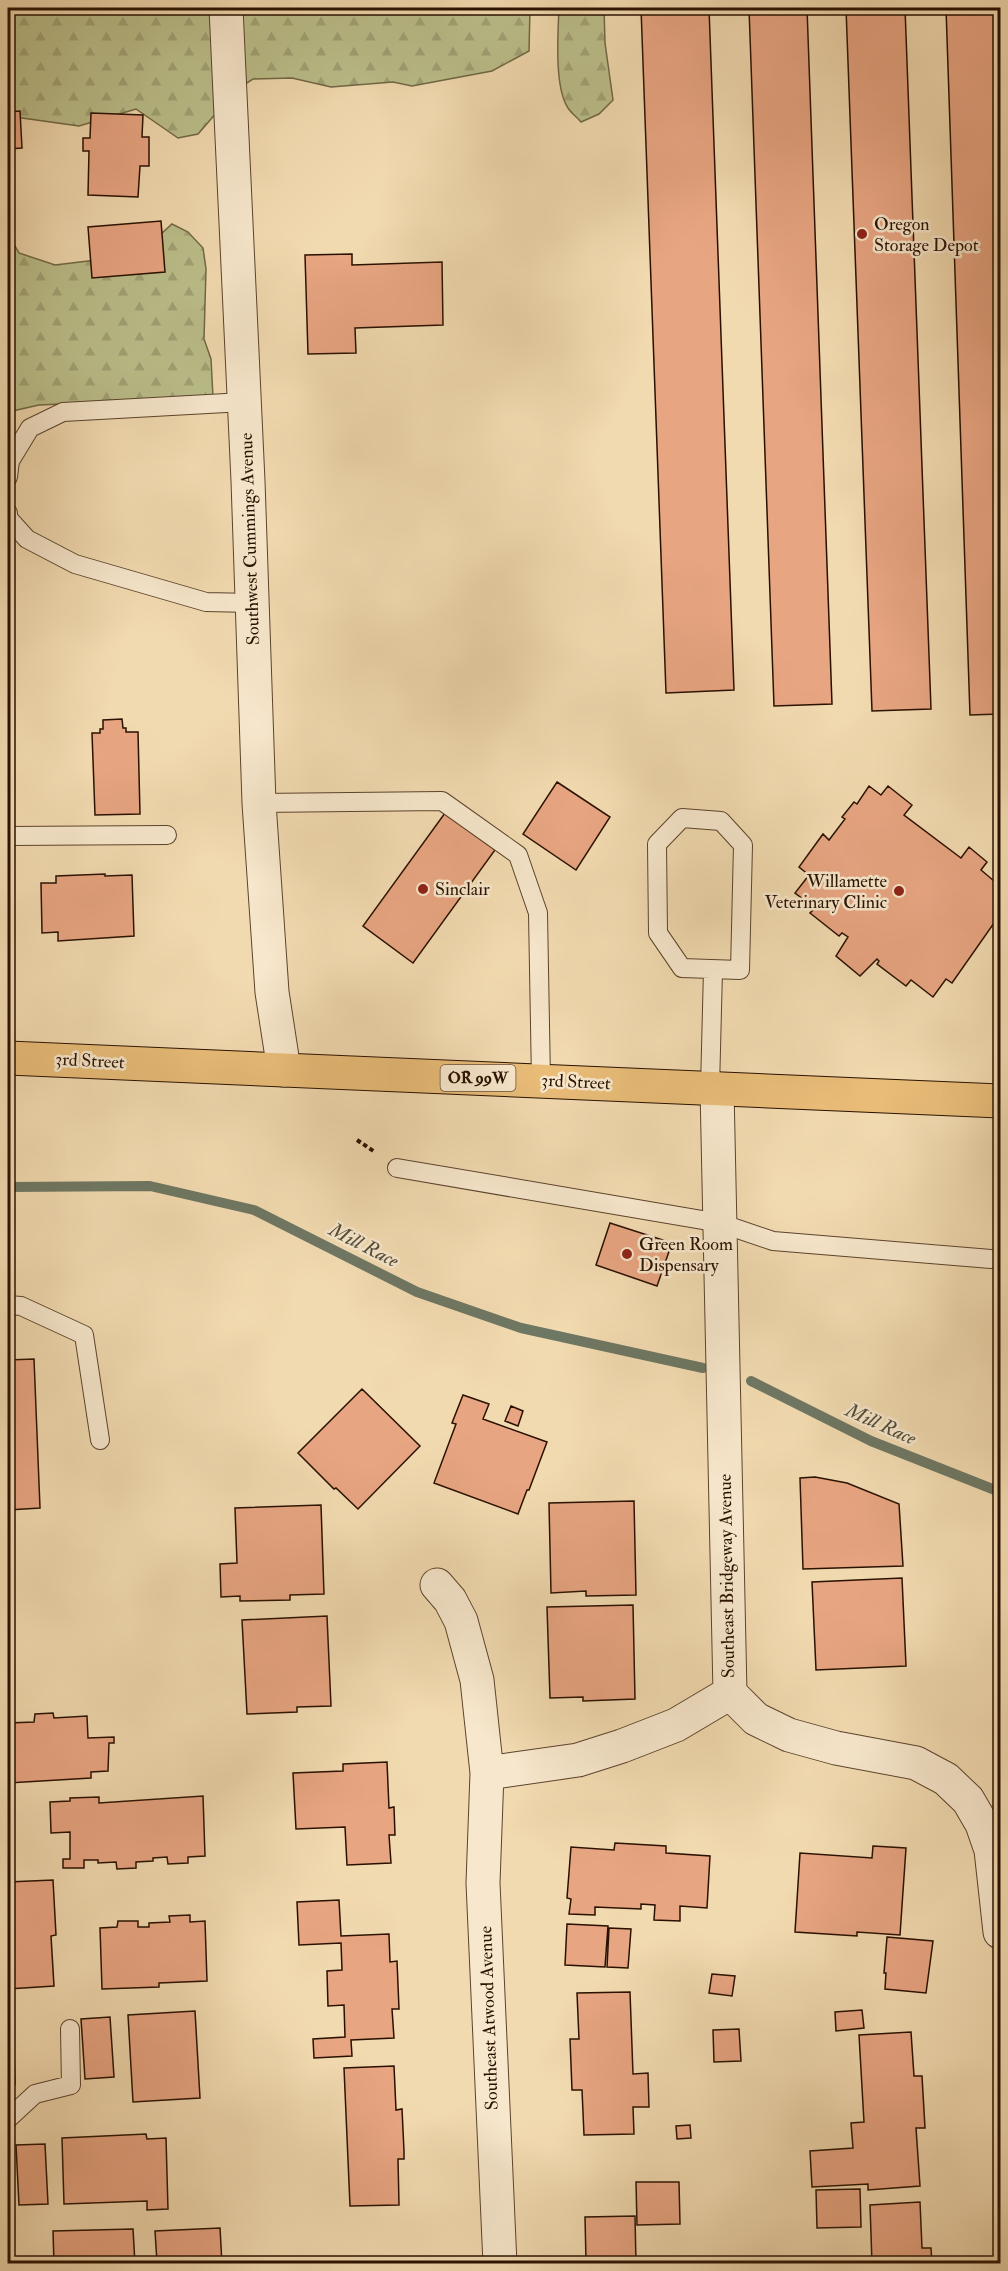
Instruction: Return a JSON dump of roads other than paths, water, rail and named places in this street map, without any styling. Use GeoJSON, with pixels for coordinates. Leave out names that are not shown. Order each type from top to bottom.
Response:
{"type":"FeatureCollection","features":[{"type":"Feature","properties":{"kind":"highway","name":"3rd Street"},"geometry":{"type":"LineString","coordinates":[[8,1058],[1000,1101]]}},
{"type":"Feature","properties":{"kind":"street","name":"Southwest Cummings Avenue"},"geometry":{"type":"LineString","coordinates":[[226,8],[260,804],[272,992],[284,1070]]}},
{"type":"Feature","properties":{"kind":"street","name":"Southeast Bridgeway Avenue"},"geometry":{"type":"LineString","coordinates":[[714,1088],[720,1223],[730,1693],[756,1719],[789,1735],[836,1748],[916,1763],[946,1779],[968,1800],[982,1824],[991,1850],[1000,1932]]}},
{"type":"Feature","properties":{"kind":"street","name":"Southeast Atwood Avenue"},"geometry":{"type":"LineString","coordinates":[[437,1585],[450,1600],[461,1621],[477,1680],[487,1773],[483,1884],[500,2264]]}},
{"type":"Feature","properties":{"kind":"street"},"geometry":{"type":"LineString","coordinates":[[487,1773],[578,1760],[622,1746],[676,1725],[730,1693]]}},
{"type":"Feature","properties":{"kind":"lane"},"geometry":{"type":"LineString","coordinates":[[8,477],[10,461],[30,428],[63,412],[244,402]]}},
{"type":"Feature","properties":{"kind":"lane"},"geometry":{"type":"LineString","coordinates":[[8,513],[8,518],[27,539],[75,564],[206,602],[252,603]]}},
{"type":"Feature","properties":{"kind":"lane"},"geometry":{"type":"LineString","coordinates":[[260,804],[442,801],[518,855],[538,913],[541,1081]]}},
{"type":"Feature","properties":{"kind":"lane"},"geometry":{"type":"LineString","coordinates":[[681,818],[721,821],[743,845],[740,970],[713,970],[682,968],[658,933],[657,844],[681,818]]}},
{"type":"Feature","properties":{"kind":"lane"},"geometry":{"type":"LineString","coordinates":[[8,836],[167,835]]}},
{"type":"Feature","properties":{"kind":"lane"},"geometry":{"type":"LineString","coordinates":[[713,970],[714,1088]]}},
{"type":"Feature","properties":{"kind":"lane"},"geometry":{"type":"LineString","coordinates":[[398,1168],[720,1223],[773,1241],[991,1259]]}},
{"type":"Feature","properties":{"kind":"lane"},"geometry":{"type":"LineString","coordinates":[[8,1305],[21,1306],[84,1335],[100,1440]]}},
{"type":"Feature","properties":{"kind":"lane"},"geometry":{"type":"LineString","coordinates":[[8,2119],[35,2094],[70,2085],[70,2029]]}},
{"type":"Feature","properties":{"kind":"waterway","name":"Mill Race"},"geometry":{"type":"LineString","coordinates":[[8,1187],[150,1186],[254,1210],[417,1292],[521,1328],[703,1368]]}},
{"type":"Feature","properties":{"kind":"waterway","name":"Mill Race"},"geometry":{"type":"LineString","coordinates":[[751,1381],[871,1441],[1000,1492]]}},
{"type":"Feature","properties":{"kind":"place","name":"Oregon Storage Depot"},"geometry":{"type":"Point","coordinates":[862,234]}},
{"type":"Feature","properties":{"kind":"place","name":"Sinclair"},"geometry":{"type":"Point","coordinates":[423,889]}},
{"type":"Feature","properties":{"kind":"place","name":"Willamette Veterinary Clinic"},"geometry":{"type":"Point","coordinates":[899,891]}},
{"type":"Feature","properties":{"kind":"place","name":"Green Room Dispensary"},"geometry":{"type":"Point","coordinates":[627,1254]}}]}
